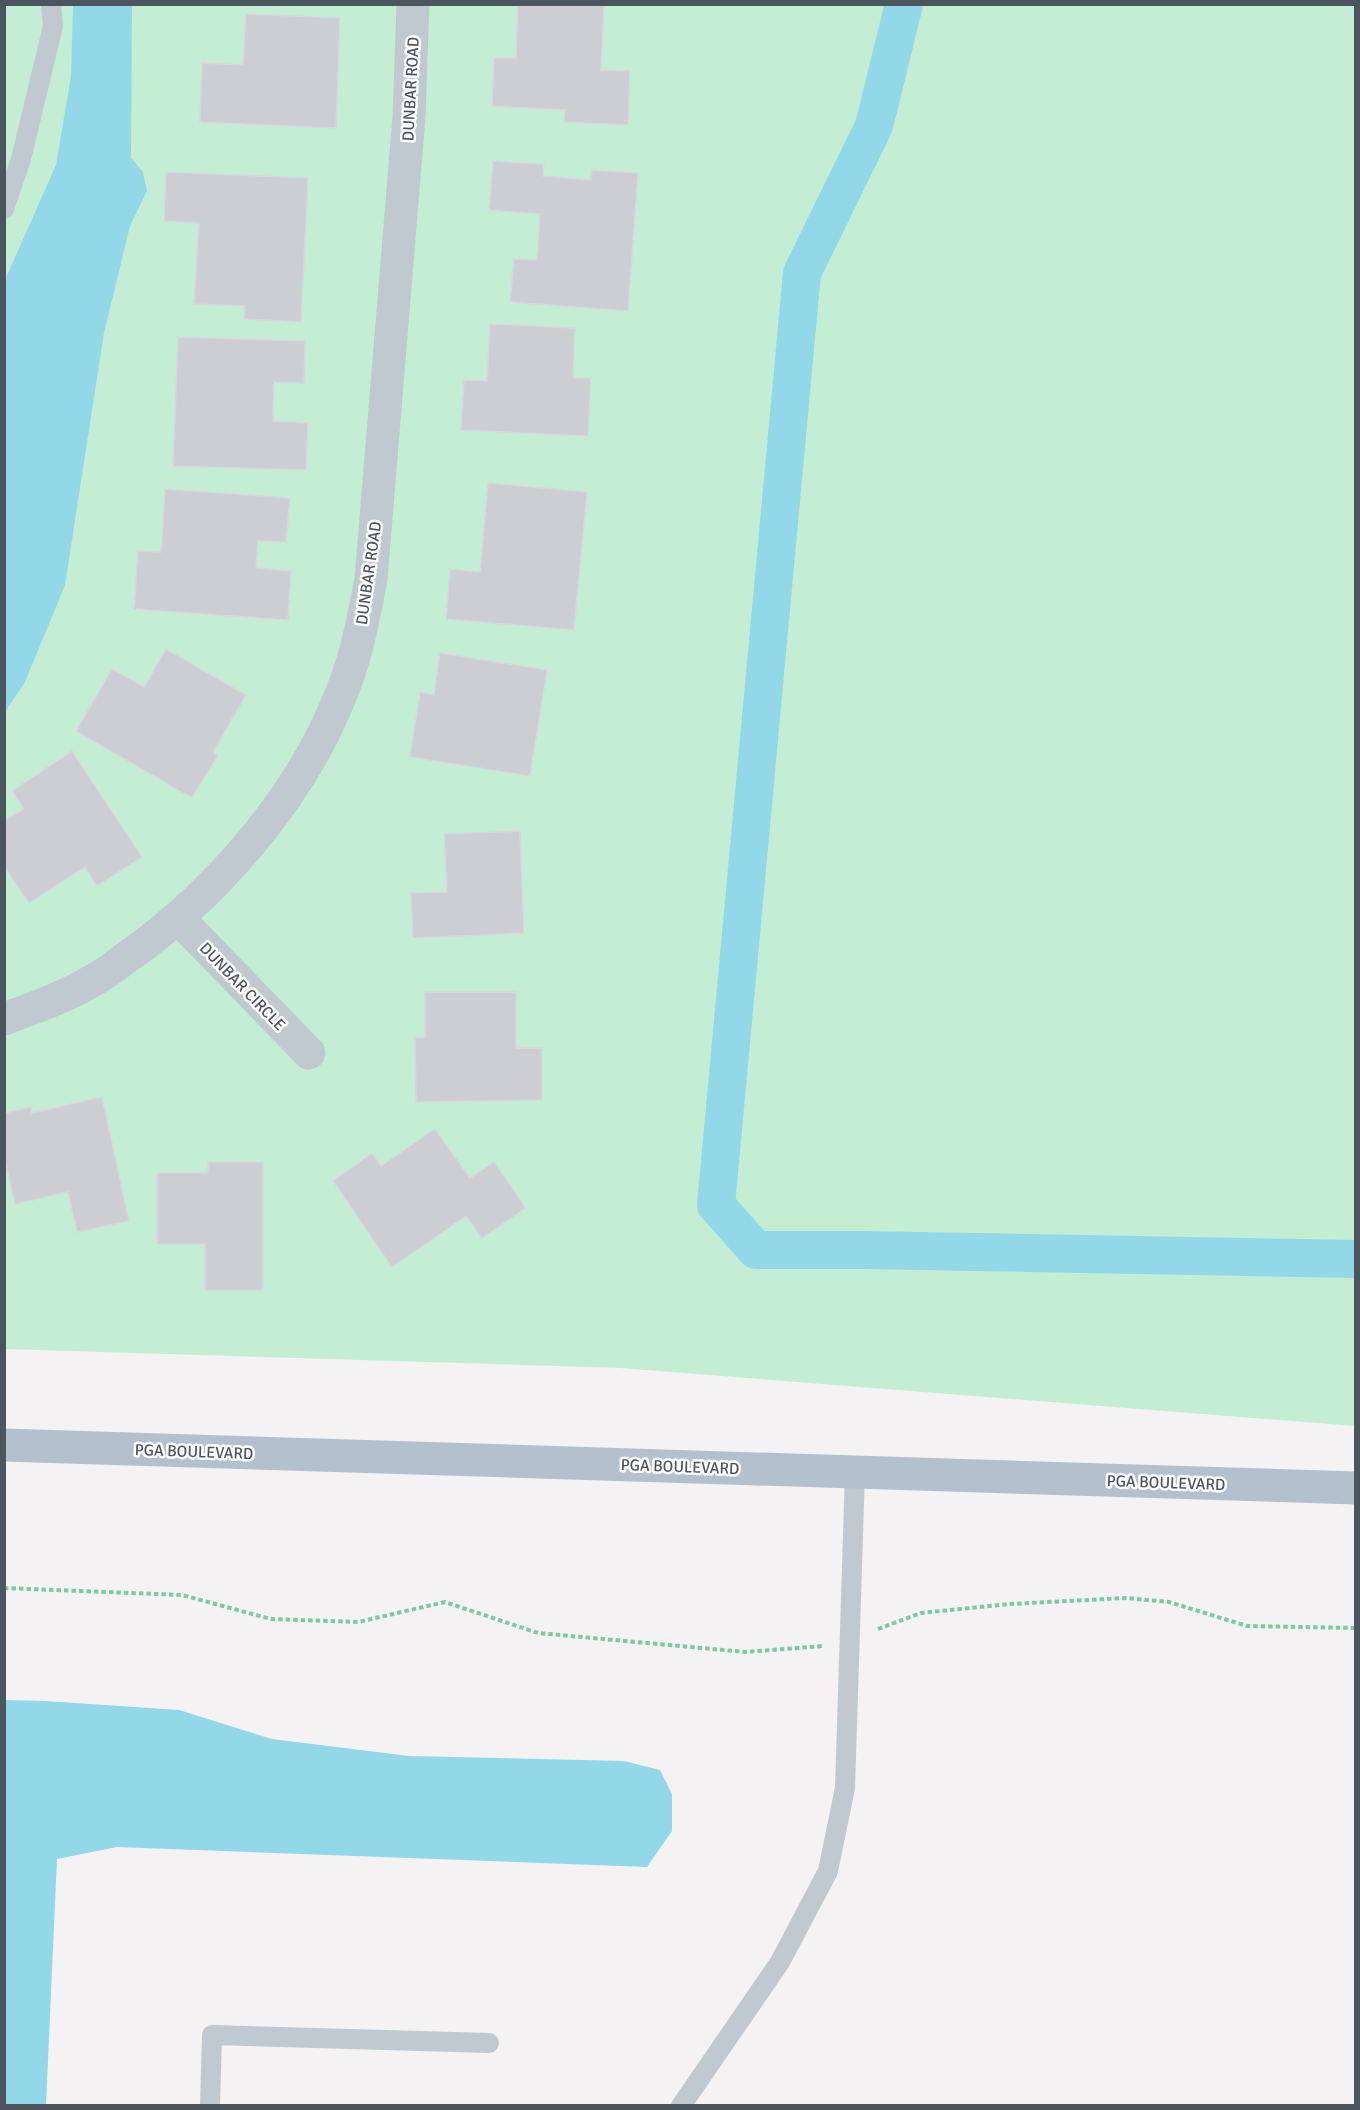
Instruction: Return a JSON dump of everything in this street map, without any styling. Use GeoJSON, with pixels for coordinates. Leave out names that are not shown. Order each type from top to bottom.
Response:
{"type":"FeatureCollection","features":[{"type":"Feature","properties":{"kind":"main road","name":"PGA BOULEVARD"},"geometry":{"type":"LineString","coordinates":[[4,1445],[1356,1488]]}},
{"type":"Feature","properties":{"kind":"street","name":"DUNBAR ROAD"},"geometry":{"type":"LineString","coordinates":[[4,1019],[43,1005],[93,981],[178,918],[225,872],[278,808],[321,738],[344,689],[361,631],[372,567],[409,117],[413,4]]}},
{"type":"Feature","properties":{"kind":"street","name":"DUNBAR CIRCLE"},"geometry":{"type":"LineString","coordinates":[[178,918],[309,1053]]}},
{"type":"Feature","properties":{"kind":"lane"},"geometry":{"type":"LineString","coordinates":[[4,209],[21,159],[53,26],[51,4]]}},
{"type":"Feature","properties":{"kind":"lane"},"geometry":{"type":"LineString","coordinates":[[681,2106],[780,1962],[828,1871],[845,1788],[855,1472]]}},
{"type":"Feature","properties":{"kind":"lane"},"geometry":{"type":"LineString","coordinates":[[210,2106],[212,2035],[489,2043]]}},
{"type":"Feature","properties":{"kind":"path"},"geometry":{"type":"LineString","coordinates":[[4,1588],[182,1595],[271,1619],[358,1622],[445,1602],[538,1633],[745,1652],[820,1647],[850,1640],[921,1613],[1010,1604],[1126,1598],[1168,1602],[1247,1626],[1356,1629]]}},
{"type":"Feature","properties":{"kind":"green space"},"geometry":{"type":"Polygon","coordinates":[[[5,5],[1355,5],[1355,1426],[620,1368],[5,1349],[5,5]]]}},
{"type":"Feature","properties":{"kind":"water"},"geometry":{"type":"Polygon","coordinates":[[[73,5],[132,5],[131,158],[143,172],[147,191],[130,226],[104,333],[65,585],[25,682],[5,712],[5,280],[56,165],[71,76],[73,5]]]}},
{"type":"Feature","properties":{"kind":"water"},"geometry":{"type":"Polygon","coordinates":[[[5,1700],[179,1710],[272,1739],[409,1756],[624,1761],[660,1770],[672,1794],[672,1831],[647,1867],[117,1847],[57,1859],[46,2105],[5,2105],[5,1700]]]}},
{"type":"Feature","properties":{"kind":"building"},"geometry":{"type":"Polygon","coordinates":[[[518,4],[604,4],[601,70],[630,71],[628,125],[564,122],[565,110],[492,106],[494,58],[516,58],[518,4]]]}},
{"type":"Feature","properties":{"kind":"building"},"geometry":{"type":"Polygon","coordinates":[[[246,14],[340,18],[336,128],[200,122],[202,63],[243,65],[246,14]]]}},
{"type":"Feature","properties":{"kind":"building"},"geometry":{"type":"Polygon","coordinates":[[[493,161],[544,164],[543,176],[591,180],[592,170],[638,173],[628,311],[510,302],[514,259],[537,260],[540,214],[489,210],[493,161]]]}},
{"type":"Feature","properties":{"kind":"building"},"geometry":{"type":"Polygon","coordinates":[[[166,172],[308,178],[301,322],[244,319],[245,306],[194,304],[199,223],[164,221],[166,172]]]}},
{"type":"Feature","properties":{"kind":"building"},"geometry":{"type":"Polygon","coordinates":[[[490,324],[575,328],[573,378],[591,378],[588,436],[461,430],[464,380],[487,381],[490,324]]]}},
{"type":"Feature","properties":{"kind":"building"},"geometry":{"type":"Polygon","coordinates":[[[178,337],[305,341],[304,383],[274,382],[273,421],[308,423],[306,470],[173,466],[178,337]]]}},
{"type":"Feature","properties":{"kind":"building"},"geometry":{"type":"Polygon","coordinates":[[[488,483],[587,492],[574,630],[446,619],[450,569],[480,572],[488,483]]]}},
{"type":"Feature","properties":{"kind":"building"},"geometry":{"type":"Polygon","coordinates":[[[165,489],[290,498],[286,542],[258,541],[256,568],[291,571],[288,620],[134,609],[138,551],[161,552],[165,489]]]}},
{"type":"Feature","properties":{"kind":"building"},"geometry":{"type":"Polygon","coordinates":[[[166,649],[246,695],[213,752],[218,755],[192,798],[76,731],[112,669],[144,687],[166,649]]]}},
{"type":"Feature","properties":{"kind":"building"},"geometry":{"type":"Polygon","coordinates":[[[440,653],[547,670],[530,776],[410,757],[420,692],[434,695],[440,653]]]}},
{"type":"Feature","properties":{"kind":"building"},"geometry":{"type":"Polygon","coordinates":[[[72,751],[142,857],[97,886],[85,867],[29,903],[4,866],[4,821],[24,809],[12,791],[72,751]]]}},
{"type":"Feature","properties":{"kind":"building"},"geometry":{"type":"Polygon","coordinates":[[[520,831],[524,933],[413,938],[411,893],[447,892],[444,834],[520,831]]]}},
{"type":"Feature","properties":{"kind":"building"},"geometry":{"type":"Polygon","coordinates":[[[425,992],[516,992],[516,1048],[542,1048],[542,1100],[416,1102],[415,1038],[425,1038],[425,992]]]}},
{"type":"Feature","properties":{"kind":"building"},"geometry":{"type":"Polygon","coordinates":[[[102,1097],[129,1221],[77,1232],[68,1192],[15,1204],[4,1156],[4,1113],[31,1107],[32,1113],[102,1097]]]}},
{"type":"Feature","properties":{"kind":"building"},"geometry":{"type":"Polygon","coordinates":[[[435,1129],[470,1178],[494,1162],[526,1208],[482,1238],[466,1216],[392,1267],[333,1181],[372,1153],[381,1166],[435,1129]]]}},
{"type":"Feature","properties":{"kind":"building"},"geometry":{"type":"Polygon","coordinates":[[[208,1162],[263,1162],[263,1290],[205,1290],[205,1244],[157,1244],[157,1173],[208,1173],[208,1162]]]}},
{"type":"Feature","properties":{"kind":"waterway"},"geometry":{"type":"LineString","coordinates":[[904,4],[874,126],[802,273],[716,1205],[756,1250],[1356,1259]]}}]}
